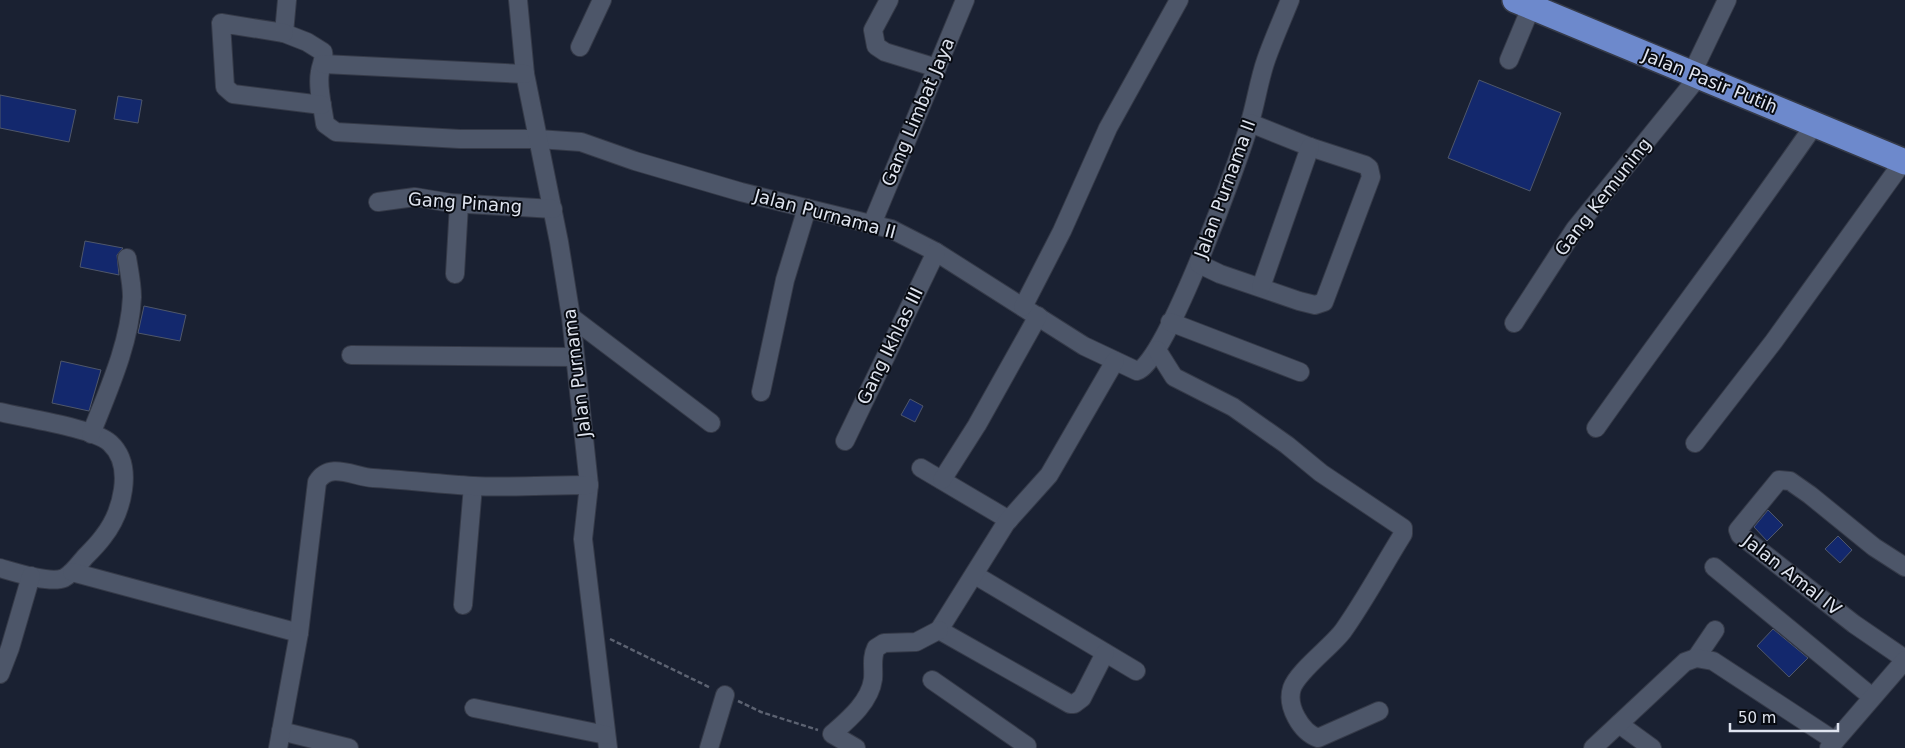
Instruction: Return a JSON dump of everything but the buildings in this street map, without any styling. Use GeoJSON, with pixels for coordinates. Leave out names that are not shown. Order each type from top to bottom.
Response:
{"type":"FeatureCollection","features":[{"type":"Feature","properties":{"kind":"highway","name":"Jalan Pasir Putih"},"geometry":{"type":"LineString","coordinates":[[1527,2],[1696,75],[1905,161]]}},
{"type":"Feature","properties":{"kind":"street"},"geometry":{"type":"LineString","coordinates":[[284,32],[287,0]]}},
{"type":"Feature","properties":{"kind":"street","name":"Jalan Purnama"},"geometry":{"type":"LineString","coordinates":[[518,0],[525,74],[552,209],[575,357],[589,485],[583,539],[607,742]]}},
{"type":"Feature","properties":{"kind":"street"},"geometry":{"type":"LineString","coordinates":[[580,46],[602,0]]}},
{"type":"Feature","properties":{"kind":"street"},"geometry":{"type":"LineString","coordinates":[[889,0],[873,30],[876,46],[885,52],[937,68]]}},
{"type":"Feature","properties":{"kind":"street","name":"Gang Limbat Jaya"},"geometry":{"type":"LineString","coordinates":[[872,224],[965,0]]}},
{"type":"Feature","properties":{"kind":"street"},"geometry":{"type":"LineString","coordinates":[[942,480],[977,425],[1031,312],[1108,128],[1179,0]]}},
{"type":"Feature","properties":{"kind":"street","name":"Jalan Purnama II"},"geometry":{"type":"LineString","coordinates":[[323,64],[320,72],[322,105],[326,124],[336,132],[460,139],[538,139],[581,142],[635,161],[891,229],[936,252],[1084,346],[1132,370],[1142,370],[1157,350],[1198,264],[1250,123],[1265,61],[1290,0]]}},
{"type":"Feature","properties":{"kind":"street","name":"Gang Kemuning"},"geometry":{"type":"LineString","coordinates":[[1514,323],[1575,229],[1696,75],[1727,0]]}},
{"type":"Feature","properties":{"kind":"street"},"geometry":{"type":"LineString","coordinates":[[1509,60],[1527,2]]}},
{"type":"Feature","properties":{"kind":"street"},"geometry":{"type":"LineString","coordinates":[[322,105],[233,94],[225,88],[221,23],[284,32],[307,42],[323,52],[323,64],[525,74]]}},
{"type":"Feature","properties":{"kind":"street"},"geometry":{"type":"LineString","coordinates":[[1198,264],[1220,274],[1315,305],[1324,302],[1371,177],[1369,168],[1365,165],[1310,147],[1250,123]]}},
{"type":"Feature","properties":{"kind":"street"},"geometry":{"type":"LineString","coordinates":[[1596,428],[1671,322],[1726,251],[1815,124]]}},
{"type":"Feature","properties":{"kind":"street"},"geometry":{"type":"LineString","coordinates":[[1261,286],[1310,147]]}},
{"type":"Feature","properties":{"kind":"street"},"geometry":{"type":"LineString","coordinates":[[1695,443],[1774,341],[1831,259],[1905,161]]}},
{"type":"Feature","properties":{"kind":"street","name":"Gang Pinang"},"geometry":{"type":"LineString","coordinates":[[378,202],[415,197],[459,204],[552,209]]}},
{"type":"Feature","properties":{"kind":"street"},"geometry":{"type":"LineString","coordinates":[[455,274],[459,204]]}},
{"type":"Feature","properties":{"kind":"street"},"geometry":{"type":"LineString","coordinates":[[761,392],[785,280],[807,208]]}},
{"type":"Feature","properties":{"kind":"street","name":"Gang Ikhlas III"},"geometry":{"type":"LineString","coordinates":[[845,441],[936,252]]}},
{"type":"Feature","properties":{"kind":"street"},"geometry":{"type":"LineString","coordinates":[[90,434],[109,389],[126,331],[132,296],[127,258]]}},
{"type":"Feature","properties":{"kind":"street"},"geometry":{"type":"LineString","coordinates":[[570,317],[710,422]]}},
{"type":"Feature","properties":{"kind":"street"},"geometry":{"type":"LineString","coordinates":[[1170,322],[1300,372]]}},
{"type":"Feature","properties":{"kind":"street"},"geometry":{"type":"LineString","coordinates":[[1157,350],[1174,377],[1233,407],[1287,444],[1329,479],[1403,528],[1403,534],[1342,633],[1294,684],[1290,696],[1291,705],[1306,732],[1318,738],[1378,711]]}},
{"type":"Feature","properties":{"kind":"street"},"geometry":{"type":"LineString","coordinates":[[352,355],[575,357]]}},
{"type":"Feature","properties":{"kind":"street"},"geometry":{"type":"LineString","coordinates":[[856,748],[832,734],[846,722],[869,691],[873,678],[876,648],[884,643],[916,642],[939,630],[1009,520],[1049,475],[1115,361]]}},
{"type":"Feature","properties":{"kind":"street"},"geometry":{"type":"LineString","coordinates":[[0,412],[90,434],[108,441],[121,456],[124,468],[123,482],[115,517],[104,536],[72,572],[58,580],[31,576],[0,568]]}},
{"type":"Feature","properties":{"kind":"street"},"geometry":{"type":"LineString","coordinates":[[921,468],[1009,520]]}},
{"type":"Feature","properties":{"kind":"street"},"geometry":{"type":"LineString","coordinates":[[349,748],[280,740],[299,633],[317,482],[320,476],[333,471],[340,471],[368,478],[473,486],[589,485]]}},
{"type":"Feature","properties":{"kind":"street","name":"Jalan Amal IV"},"geometry":{"type":"LineString","coordinates":[[1905,568],[1874,548],[1810,495],[1785,479],[1780,480],[1739,528],[1740,535],[1854,624],[1905,659]]}},
{"type":"Feature","properties":{"kind":"street"},"geometry":{"type":"LineString","coordinates":[[463,605],[473,486]]}},
{"type":"Feature","properties":{"kind":"street"},"geometry":{"type":"LineString","coordinates":[[1714,567],[1872,697]]}},
{"type":"Feature","properties":{"kind":"street"},"geometry":{"type":"LineString","coordinates":[[72,572],[299,633]]}},
{"type":"Feature","properties":{"kind":"street"},"geometry":{"type":"LineString","coordinates":[[975,575],[1136,671]]}},
{"type":"Feature","properties":{"kind":"street"},"geometry":{"type":"LineString","coordinates":[[0,674],[10,648],[31,576]]}},
{"type":"Feature","properties":{"kind":"street"},"geometry":{"type":"LineString","coordinates":[[939,630],[1070,704],[1074,704],[1082,698],[1106,653]]}},
{"type":"Feature","properties":{"kind":"street"},"geometry":{"type":"LineString","coordinates":[[1696,658],[1715,630]]}},
{"type":"Feature","properties":{"kind":"street"},"geometry":{"type":"LineString","coordinates":[[1593,748],[1685,662],[1696,658],[1713,660],[1832,744],[1905,659]]}},
{"type":"Feature","properties":{"kind":"street"},"geometry":{"type":"LineString","coordinates":[[932,680],[1027,747]]}},
{"type":"Feature","properties":{"kind":"street"},"geometry":{"type":"LineString","coordinates":[[709,748],[725,695]]}},
{"type":"Feature","properties":{"kind":"street"},"geometry":{"type":"LineString","coordinates":[[474,708],[607,742]]}},
{"type":"Feature","properties":{"kind":"street"},"geometry":{"type":"LineString","coordinates":[[1618,724],[1652,748]]}}]}
